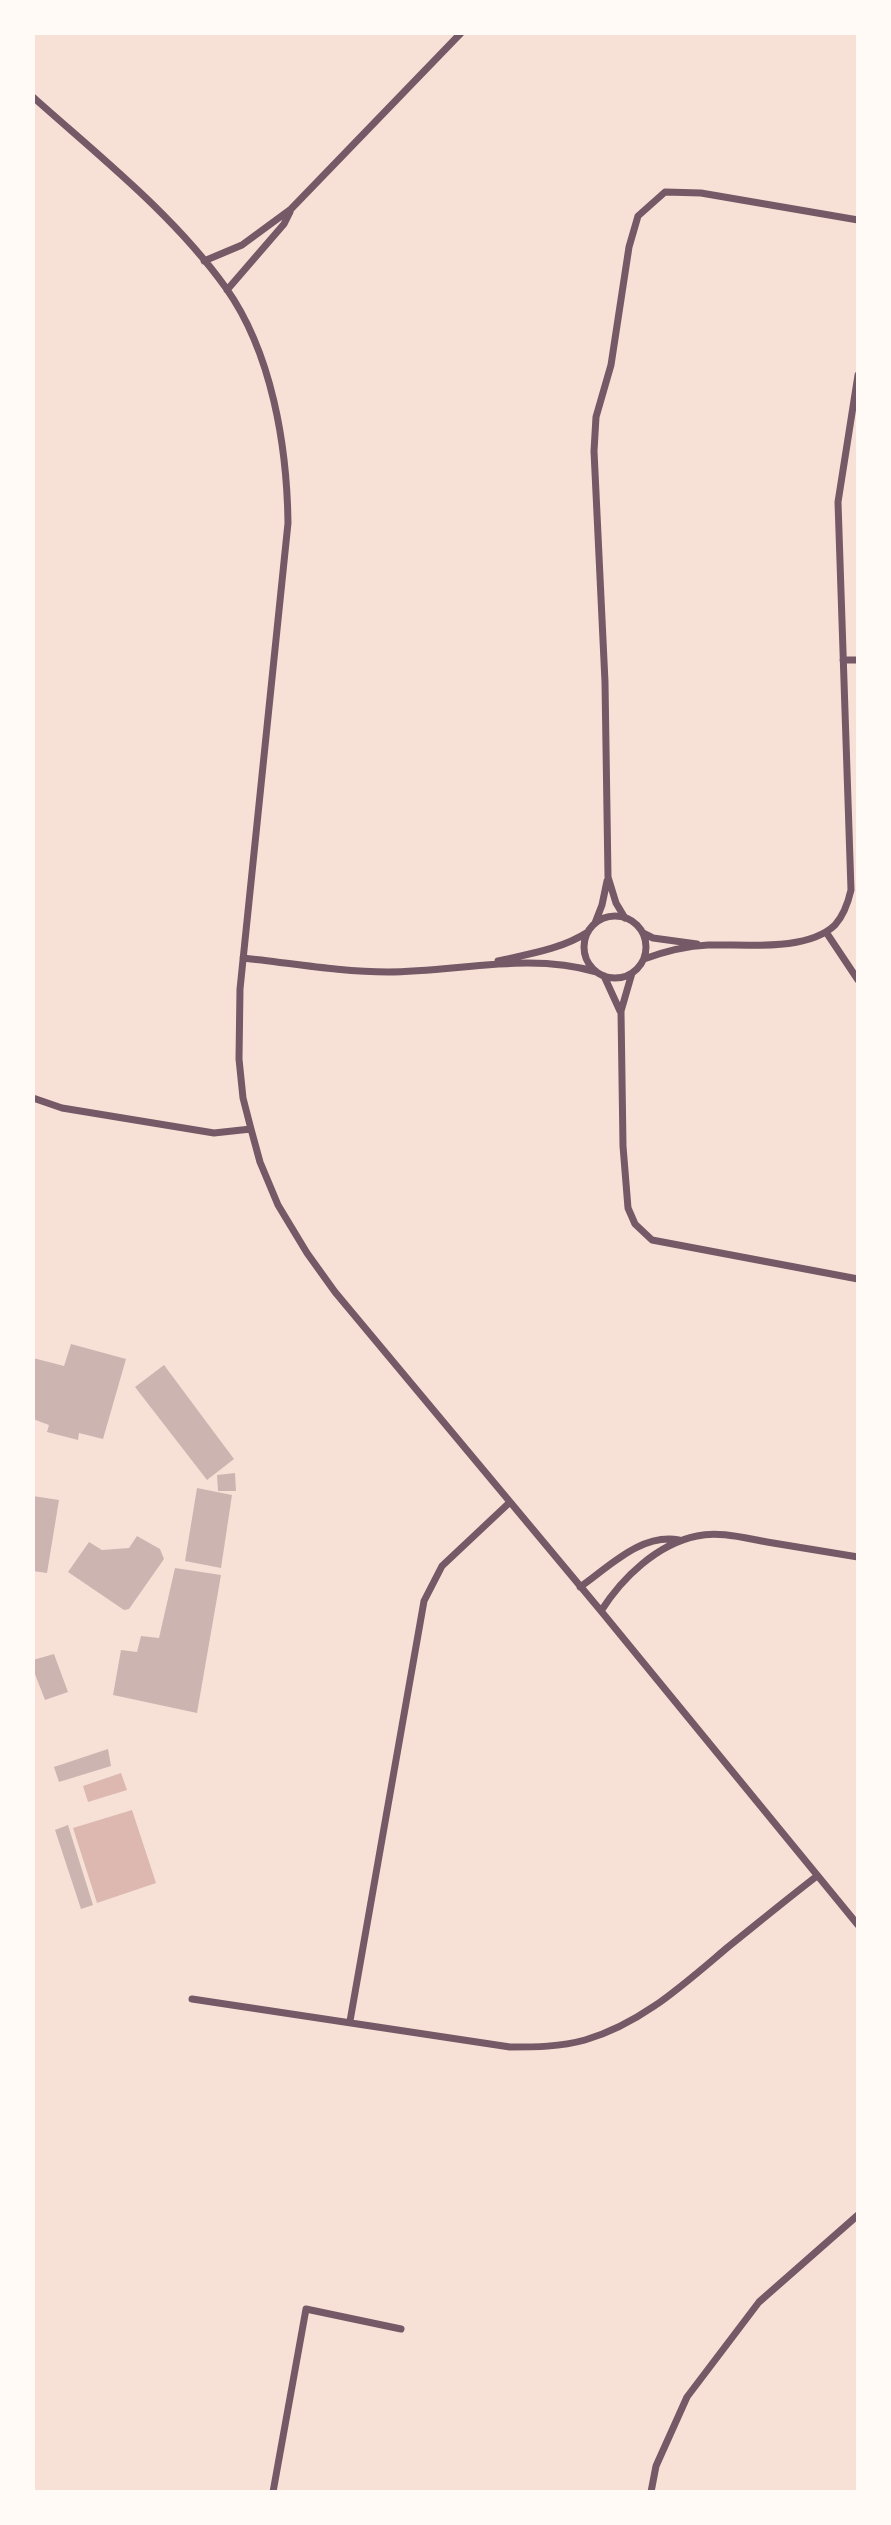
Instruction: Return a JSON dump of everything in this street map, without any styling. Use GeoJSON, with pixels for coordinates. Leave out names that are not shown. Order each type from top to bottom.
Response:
{"type":"FeatureCollection","features":[{"type":"Feature","properties":{"kind":"street"},"geometry":{"type":"LineString","coordinates":[[204,261],[242,245],[292,209],[461,33]]}},
{"type":"Feature","properties":{"kind":"street"},"geometry":{"type":"LineString","coordinates":[[33,97],[166,217],[227,290],[251,334],[282,440],[288,482],[288,523],[238,1026],[243,1098],[260,1162],[278,1205],[335,1292],[858,1925]]}},
{"type":"Feature","properties":{"kind":"street"},"geometry":{"type":"LineString","coordinates":[[596,972],[586,958],[585,940],[602,905],[608,877],[604,669],[594,451],[596,416],[611,365],[629,247],[638,216],[664,192],[701,193],[858,220]]}},
{"type":"Feature","properties":{"kind":"street"},"geometry":{"type":"LineString","coordinates":[[227,290],[284,224],[292,209]]}},
{"type":"Feature","properties":{"kind":"street"},"geometry":{"type":"LineString","coordinates":[[608,877],[616,903],[625,918],[653,938],[704,945],[786,944],[826,932],[841,917],[852,890],[838,502],[858,376]]}},
{"type":"Feature","properties":{"kind":"street"},"geometry":{"type":"LineString","coordinates":[[843,660],[858,660]]}},
{"type":"Feature","properties":{"kind":"street"},"geometry":{"type":"LineString","coordinates":[[480,965],[553,948],[575,940],[610,917],[625,918]]}},
{"type":"Feature","properties":{"kind":"street"},"geometry":{"type":"LineString","coordinates":[[826,932],[858,980]]}},
{"type":"Feature","properties":{"kind":"street"},"geometry":{"type":"LineString","coordinates":[[643,933],[646,950],[643,960],[632,973],[621,1011],[623,1146],[628,1208],[635,1224],[652,1240],[858,1279]]}},
{"type":"Feature","properties":{"kind":"street"},"geometry":{"type":"LineString","coordinates":[[643,960],[704,945]]}},
{"type":"Feature","properties":{"kind":"street"},"geometry":{"type":"LineString","coordinates":[[243,958],[384,972],[553,963],[604,976],[622,977],[632,973]]}},
{"type":"Feature","properties":{"kind":"street"},"geometry":{"type":"LineString","coordinates":[[604,976],[621,1011]]}},
{"type":"Feature","properties":{"kind":"street"},"geometry":{"type":"LineString","coordinates":[[33,1098],[62,1108],[214,1133],[251,1129]]}},
{"type":"Feature","properties":{"kind":"street"},"geometry":{"type":"LineString","coordinates":[[350,2021],[424,1601],[442,1566],[509,1503]]}},
{"type":"Feature","properties":{"kind":"street"},"geometry":{"type":"LineString","coordinates":[[601,1611],[627,1578],[662,1550],[699,1535],[716,1534],[858,1557]]}},
{"type":"Feature","properties":{"kind":"street"},"geometry":{"type":"LineString","coordinates":[[580,1587],[642,1544],[661,1539],[679,1541]]}},
{"type":"Feature","properties":{"kind":"street"},"geometry":{"type":"LineString","coordinates":[[192,1999],[510,2047],[548,2047],[582,2041],[610,2032],[640,2017],[680,1988],[817,1876]]}},
{"type":"Feature","properties":{"kind":"street"},"geometry":{"type":"LineString","coordinates":[[652,2492],[656,2466],[687,2397],[759,2302],[858,2215]]}},
{"type":"Feature","properties":{"kind":"street"},"geometry":{"type":"LineString","coordinates":[[273,2492],[306,2309],[401,2329]]}},
{"type":"Feature","properties":{"kind":"shaded area"},"geometry":{"type":"Polygon","coordinates":[[[121,1773],[127,1790],[88,1802],[83,1786],[121,1773]]]}},
{"type":"Feature","properties":{"kind":"shaded area"},"geometry":{"type":"Polygon","coordinates":[[[132,1810],[156,1883],[97,1903],[73,1828],[132,1810]]]}},
{"type":"Feature","properties":{"kind":"building"},"geometry":{"type":"Polygon","coordinates":[[[71,1344],[126,1359],[103,1439],[79,1433],[78,1440],[47,1432],[49,1425],[33,1419],[33,1358],[64,1366],[71,1344]]]}},
{"type":"Feature","properties":{"kind":"building"},"geometry":{"type":"Polygon","coordinates":[[[164,1365],[234,1459],[207,1480],[135,1387],[164,1365]]]}},
{"type":"Feature","properties":{"kind":"building"},"geometry":{"type":"Polygon","coordinates":[[[235,1473],[236,1491],[218,1491],[217,1475],[235,1473]]]}},
{"type":"Feature","properties":{"kind":"building"},"geometry":{"type":"Polygon","coordinates":[[[197,1488],[232,1495],[221,1568],[185,1561],[197,1488]]]}},
{"type":"Feature","properties":{"kind":"building"},"geometry":{"type":"Polygon","coordinates":[[[33,1496],[59,1500],[47,1573],[33,1571],[33,1496]]]}},
{"type":"Feature","properties":{"kind":"building"},"geometry":{"type":"Polygon","coordinates":[[[137,1536],[160,1549],[164,1559],[129,1609],[124,1610],[68,1572],[89,1542],[102,1550],[129,1548],[137,1536]]]}},
{"type":"Feature","properties":{"kind":"building"},"geometry":{"type":"Polygon","coordinates":[[[175,1568],[221,1575],[197,1713],[113,1695],[121,1650],[137,1652],[141,1636],[159,1638],[175,1568]]]}},
{"type":"Feature","properties":{"kind":"building"},"geometry":{"type":"Polygon","coordinates":[[[54,1654],[68,1692],[45,1700],[33,1669],[33,1660],[54,1654]]]}},
{"type":"Feature","properties":{"kind":"building"},"geometry":{"type":"Polygon","coordinates":[[[108,1749],[111,1766],[59,1782],[54,1767],[108,1749]]]}},
{"type":"Feature","properties":{"kind":"building"},"geometry":{"type":"Polygon","coordinates":[[[68,1825],[93,1905],[81,1909],[55,1830],[68,1825]]]}}]}
